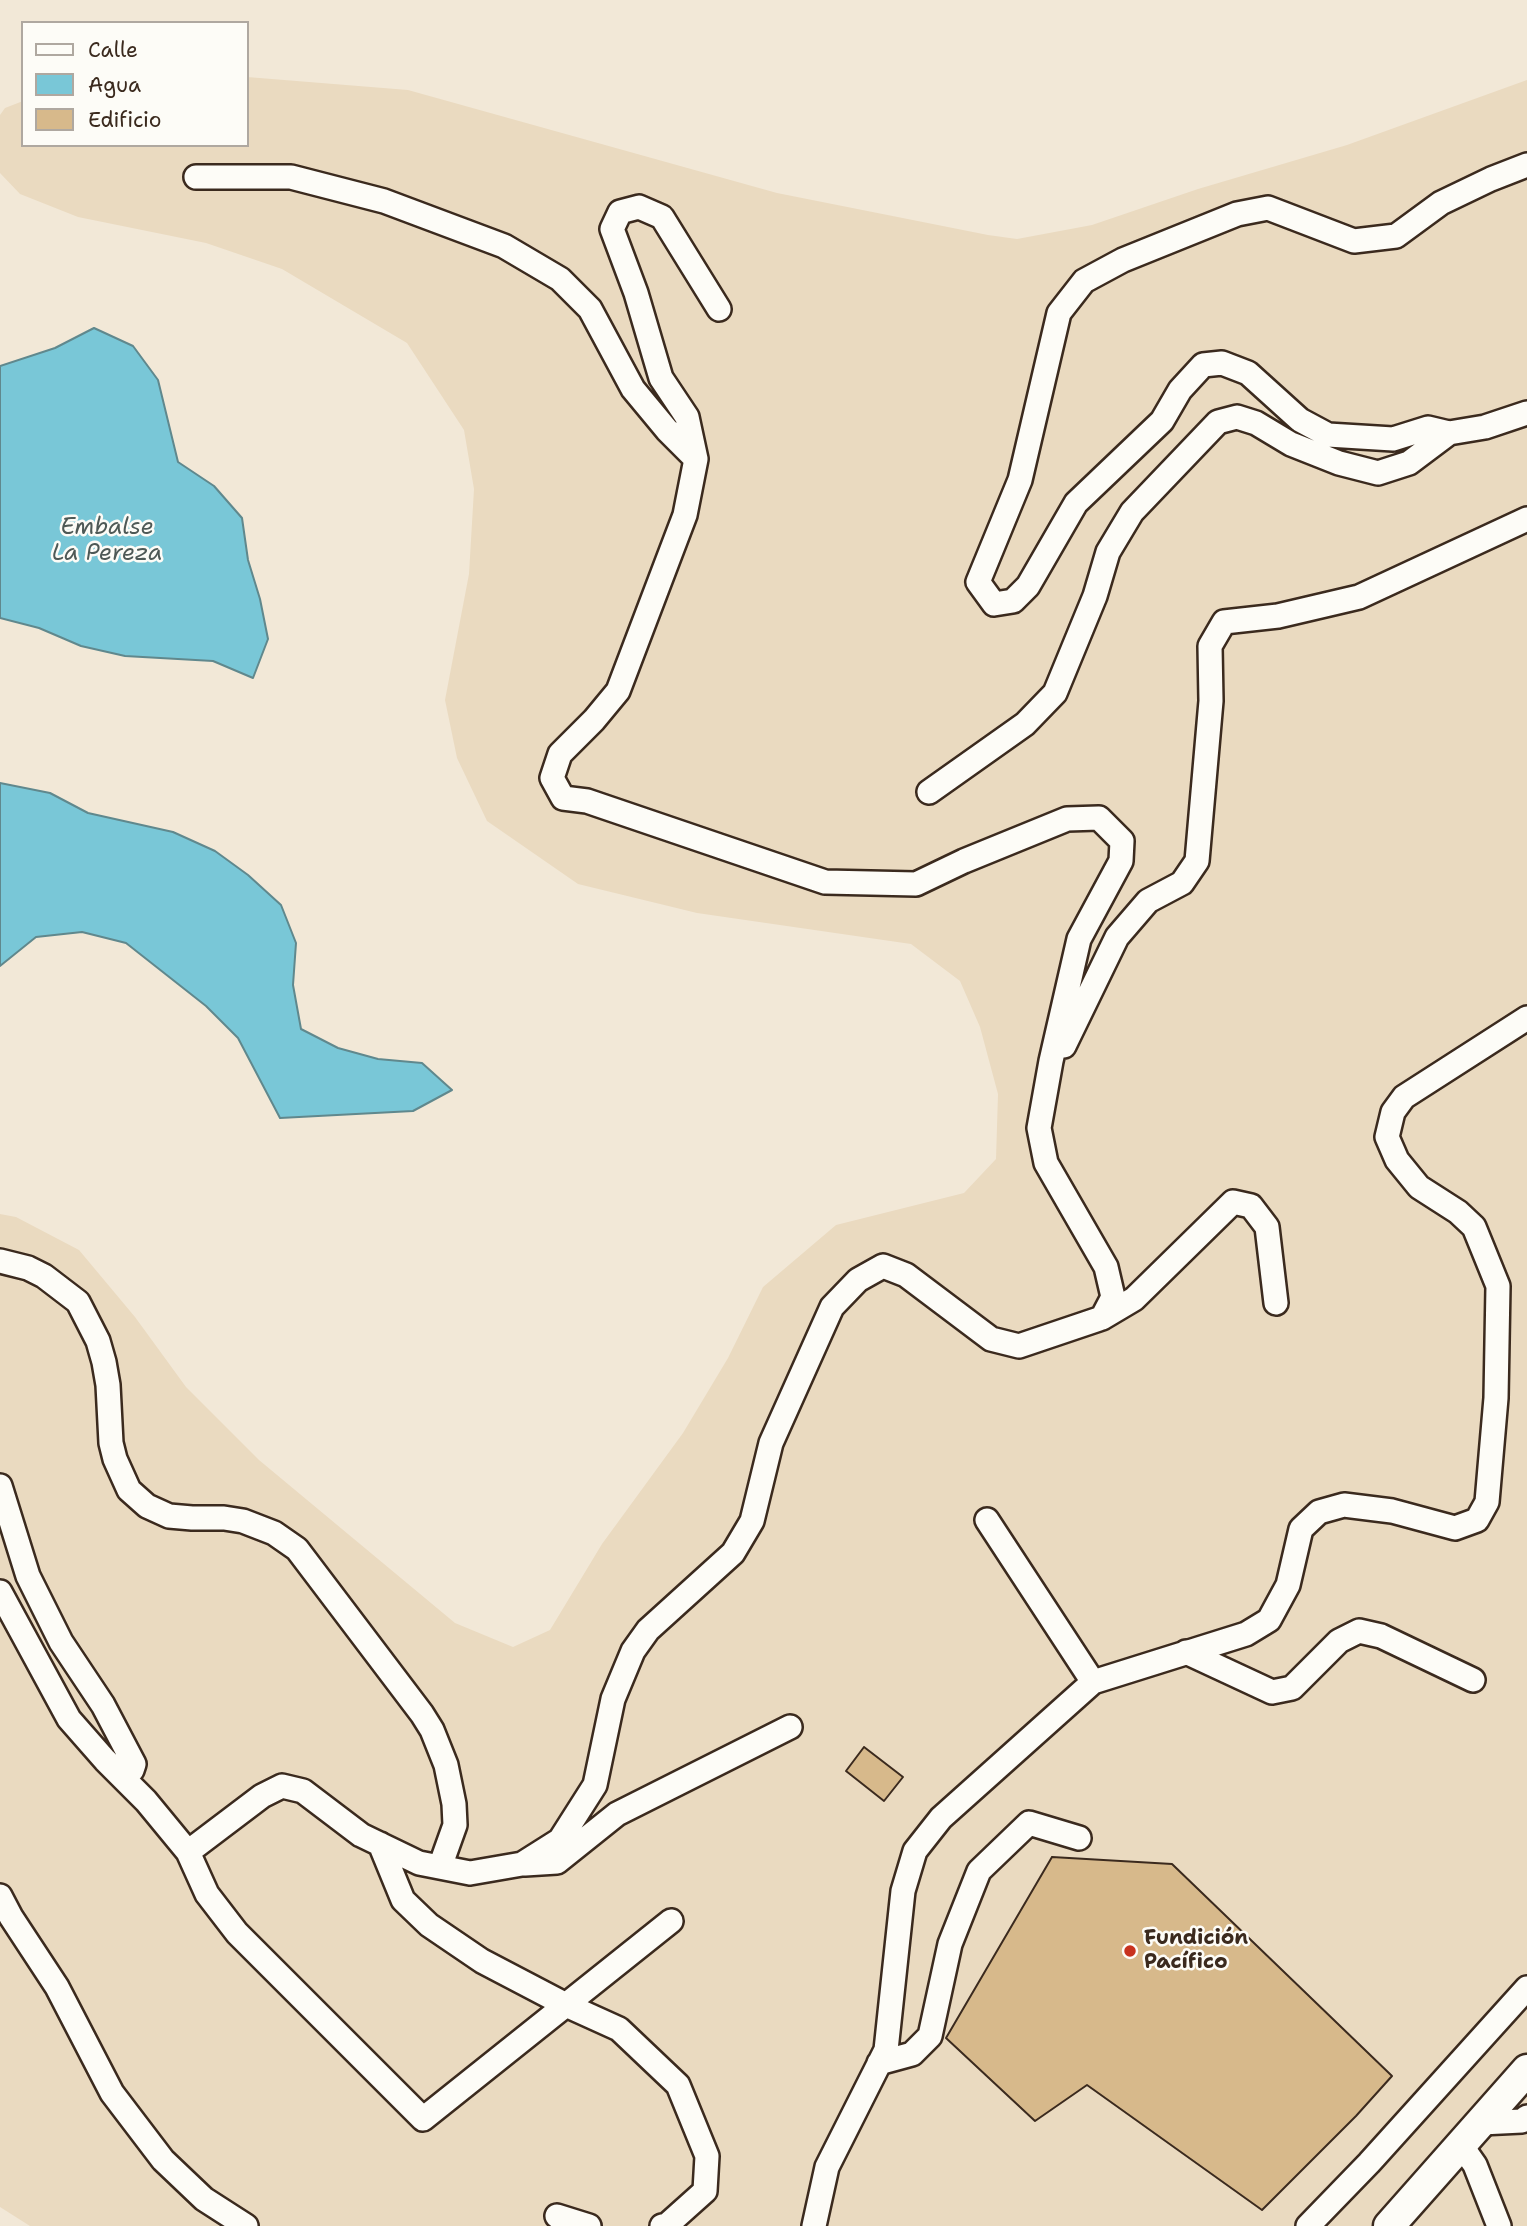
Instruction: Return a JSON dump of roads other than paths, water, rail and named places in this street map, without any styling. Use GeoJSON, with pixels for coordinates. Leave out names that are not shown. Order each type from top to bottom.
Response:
{"type":"FeatureCollection","features":[{"type":"Feature","properties":{"kind":"main road"},"geometry":{"type":"LineString","coordinates":[[1389,2226],[1527,2070]]}},
{"type":"Feature","properties":{"kind":"street"},"geometry":{"type":"LineString","coordinates":[[1527,165],[1491,178],[1441,203],[1396,236],[1354,241],[1268,208],[1237,214],[1124,260],[1084,281],[1059,313],[1020,480],[978,582],[993,604],[1013,601],[1028,586],[1076,503],[1162,421],[1180,390],[1203,365],[1222,363],[1248,373],[1300,421],[1328,435],[1393,439],[1428,428],[1449,433],[1485,427],[1527,413]]}},
{"type":"Feature","properties":{"kind":"street"},"geometry":{"type":"LineString","coordinates":[[196,177],[291,177],[384,201],[504,246],[560,279],[590,309],[633,389],[667,430],[696,459]]}},
{"type":"Feature","properties":{"kind":"street"},"geometry":{"type":"LineString","coordinates":[[719,309],[662,217],[639,207],[620,212],[612,229],[636,293],[661,378],[687,417],[696,459],[685,515],[618,691],[560,754],[552,778],[563,797],[587,801],[825,882],[916,884],[964,861],[1067,819],[1099,818],[1122,841],[1121,860],[1079,939],[1039,1128],[1046,1163],[1106,1267],[1113,1297],[1101,1318]]}},
{"type":"Feature","properties":{"kind":"street"},"geometry":{"type":"LineString","coordinates":[[929,792],[1025,724],[1055,693],[1094,596],[1108,552],[1132,512],[1218,422],[1237,417],[1256,423],[1291,444],[1378,473],[1409,463],[1449,433]]}},
{"type":"Feature","properties":{"kind":"street"},"geometry":{"type":"LineString","coordinates":[[1048,1080],[1116,937],[1148,901],[1182,883],[1197,861],[1211,701],[1210,646],[1224,622],[1278,615],[1359,597],[1527,519]]}},
{"type":"Feature","properties":{"kind":"street"},"geometry":{"type":"LineString","coordinates":[[814,2226],[827,2167],[886,2050],[903,1891],[915,1851],[941,1818],[1093,1682],[1246,1634],[1269,1620],[1288,1585],[1301,1530],[1319,1512],[1344,1505],[1392,1511],[1455,1528],[1477,1520],[1487,1502],[1496,1398],[1498,1286],[1474,1227],[1458,1212],[1419,1186],[1397,1160],[1387,1137],[1393,1112],[1404,1097],[1527,1018]]}},
{"type":"Feature","properties":{"kind":"street"},"geometry":{"type":"LineString","coordinates":[[522,1864],[560,1840],[595,1785],[613,1699],[633,1651],[648,1630],[733,1553],[752,1521],[771,1443],[832,1307],[858,1280],[883,1266],[906,1276],[991,1339],[1019,1346],[1101,1318],[1134,1299],[1233,1202],[1251,1206],[1267,1227],[1276,1303]]}},
{"type":"Feature","properties":{"kind":"street"},"geometry":{"type":"LineString","coordinates":[[0,1261],[28,1268],[44,1276],[78,1302],[93,1331],[104,1362],[111,1443],[115,1459],[130,1490],[147,1506],[169,1516],[243,1521],[274,1533],[297,1549],[422,1714],[432,1730],[446,1765],[454,1804],[455,1825],[440,1867]]}},
{"type":"Feature","properties":{"kind":"street"},"geometry":{"type":"LineString","coordinates":[[0,1486],[28,1576],[61,1642],[103,1705],[134,1764],[124,1778]]}},
{"type":"Feature","properties":{"kind":"street"},"geometry":{"type":"LineString","coordinates":[[987,1520],[1093,1682]]}},
{"type":"Feature","properties":{"kind":"street"},"geometry":{"type":"LineString","coordinates":[[0,1592],[69,1719],[146,1801],[188,1852],[206,1894],[237,1933],[423,2119],[671,1921]]}},
{"type":"Feature","properties":{"kind":"street"},"geometry":{"type":"LineString","coordinates":[[1186,1652],[1272,1692],[1292,1688],[1339,1641],[1359,1631],[1381,1636],[1473,1680]]}},
{"type":"Feature","properties":{"kind":"street"},"geometry":{"type":"LineString","coordinates":[[188,1852],[262,1796],[282,1786],[303,1791],[361,1835],[419,1863],[470,1872],[557,1862],[617,1814],[790,1727]]}},
{"type":"Feature","properties":{"kind":"street"},"geometry":{"type":"LineString","coordinates":[[879,2063],[912,2054],[930,2036],[950,1944],[979,1871],[1029,1823],[1079,1839]]}},
{"type":"Feature","properties":{"kind":"street"},"geometry":{"type":"LineString","coordinates":[[380,1844],[403,1900],[429,1925],[482,1961],[619,2029],[678,2085],[707,2156],[705,2191],[667,2225],[662,2226]]}},
{"type":"Feature","properties":{"kind":"street"},"geometry":{"type":"LineString","coordinates":[[0,1896],[57,1987],[112,2093],[163,2160],[204,2199],[246,2226]]}},
{"type":"Feature","properties":{"kind":"street"},"geometry":{"type":"LineString","coordinates":[[1308,2226],[1369,2163],[1527,1988]]}},
{"type":"Feature","properties":{"kind":"street"},"geometry":{"type":"LineString","coordinates":[[1499,2226],[1475,2165],[1471,2134],[1522,2121],[1527,2117]]}},
{"type":"Feature","properties":{"kind":"street"},"geometry":{"type":"LineString","coordinates":[[557,2216],[589,2226]]}},
{"type":"Feature","properties":{"kind":"water","name":"Embalse La Pereza"},"geometry":{"type":"Polygon","coordinates":[[[94,328],[133,346],[158,380],[178,462],[214,486],[242,518],[248,560],[268,639],[253,678],[213,661],[125,656],[81,646],[39,628],[0,618],[0,366],[55,348],[94,328]]]}},
{"type":"Feature","properties":{"kind":"water"},"geometry":{"type":"Polygon","coordinates":[[[0,783],[50,793],[88,813],[173,832],[215,851],[248,875],[281,905],[296,943],[293,985],[301,1029],[338,1048],[378,1059],[422,1063],[452,1090],[413,1111],[280,1118],[238,1038],[206,1006],[126,943],[82,932],[36,937],[0,966],[0,783]]]}},
{"type":"Feature","properties":{"kind":"place","name":"Fundición Pacífico"},"geometry":{"type":"Point","coordinates":[1130,1951]}}]}
